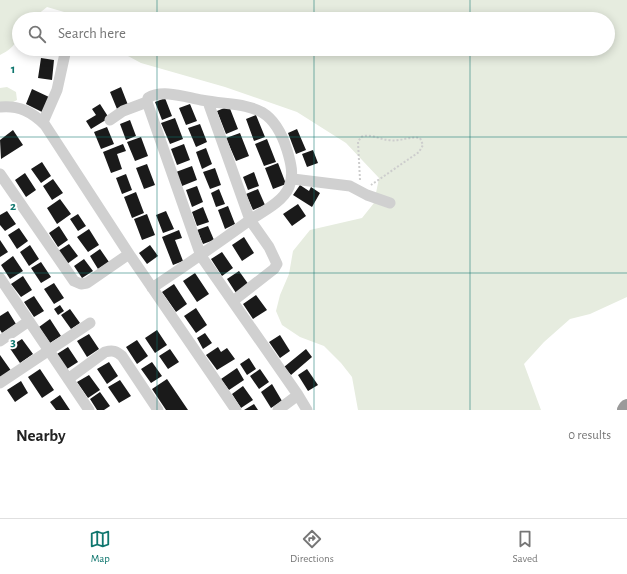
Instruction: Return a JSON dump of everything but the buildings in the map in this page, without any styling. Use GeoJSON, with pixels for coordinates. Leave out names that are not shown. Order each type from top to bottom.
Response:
{"type":"FeatureCollection","features":[{"type":"Feature","properties":{"kind":"street"},"geometry":{"type":"LineString","coordinates":[[43,122],[57,90],[64,56]]}},
{"type":"Feature","properties":{"kind":"street"},"geometry":{"type":"LineString","coordinates":[[110,120],[123,110],[147,102],[148,98],[153,95],[171,95],[208,102],[250,107],[262,112],[271,119],[281,132],[291,162],[293,179],[282,197],[201,256],[152,288]]}},
{"type":"Feature","properties":{"kind":"street"},"geometry":{"type":"LineString","coordinates":[[147,102],[201,256],[298,394],[307,410]]}},
{"type":"Feature","properties":{"kind":"street"},"geometry":{"type":"LineString","coordinates":[[208,102],[250,220],[269,247],[276,264],[274,269],[233,301]]}},
{"type":"Feature","properties":{"kind":"street"},"geometry":{"type":"LineString","coordinates":[[0,107],[19,107],[30,112],[43,122],[129,254],[236,410]]}},
{"type":"Feature","properties":{"kind":"street"},"geometry":{"type":"LineString","coordinates":[[0,174],[74,282],[81,284],[87,283],[129,254]]}},
{"type":"Feature","properties":{"kind":"street"},"geometry":{"type":"LineString","coordinates":[[293,179],[350,186],[361,192],[390,203]]}},
{"type":"Feature","properties":{"kind":"street"},"geometry":{"type":"LineString","coordinates":[[0,278],[88,410]]}},
{"type":"Feature","properties":{"kind":"street"},"geometry":{"type":"LineString","coordinates":[[0,342],[29,321]]}},
{"type":"Feature","properties":{"kind":"street"},"geometry":{"type":"LineString","coordinates":[[0,383],[90,322]]}},
{"type":"Feature","properties":{"kind":"street"},"geometry":{"type":"LineString","coordinates":[[68,379],[105,352],[111,350],[117,352],[122,356],[158,410]]}},
{"type":"Feature","properties":{"kind":"street"},"geometry":{"type":"LineString","coordinates":[[278,410],[298,394]]}},
{"type":"Feature","properties":{"kind":"path"},"geometry":{"type":"LineString","coordinates":[[370,135],[389,140],[400,140],[413,137],[420,138],[423,145],[419,152],[361,192],[358,142],[360,137],[370,135]]}},
{"type":"Feature","properties":{"kind":"shaded area"},"geometry":{"type":"Polygon","coordinates":[[[0,0],[627,0],[627,297],[590,314],[570,319],[544,342],[524,364],[541,410],[358,410],[352,377],[341,363],[324,346],[300,337],[282,325],[276,311],[280,295],[289,274],[293,251],[310,230],[362,218],[374,203],[379,178],[346,143],[297,112],[225,87],[141,63],[128,56],[615,56],[615,12],[64,12],[47,7],[41,12],[12,12],[12,47],[0,55],[0,0]]]}},
{"type":"Feature","properties":{"kind":"shaded area"},"geometry":{"type":"Polygon","coordinates":[[[7,87],[16,92],[17,100],[11,103],[0,104],[0,88],[7,87]]]}}]}
